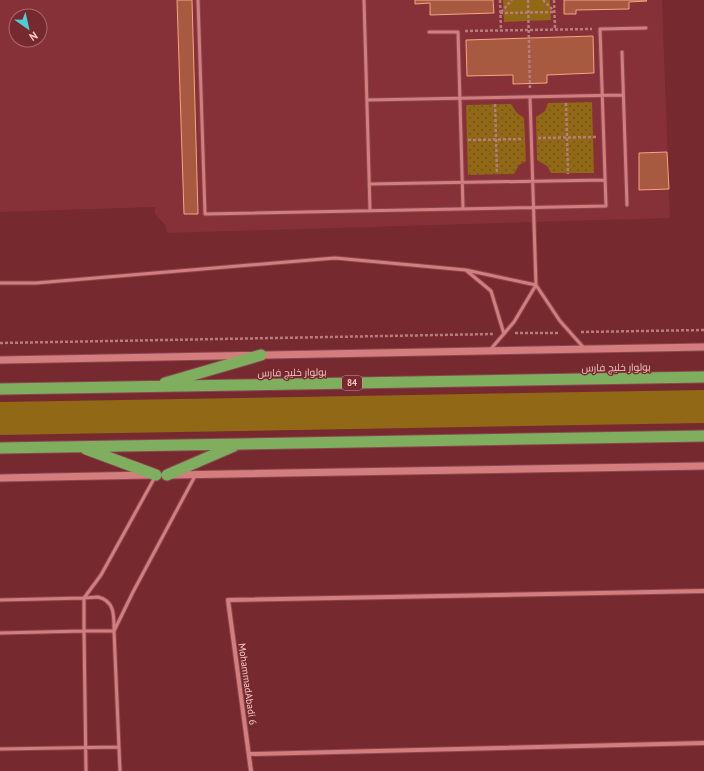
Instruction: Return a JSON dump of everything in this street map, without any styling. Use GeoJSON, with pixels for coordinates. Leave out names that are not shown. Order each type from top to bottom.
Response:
{"type":"FeatureCollection","features":[{"type":"Feature","properties":{"kind":"highway"},"geometry":{"type":"LineString","coordinates":[[152,387],[261,355]]}},
{"type":"Feature","properties":{"kind":"highway","name":"بولوار خلیج فارس"},"geometry":{"type":"LineString","coordinates":[[0,389],[704,377]]}},
{"type":"Feature","properties":{"kind":"highway"},"geometry":{"type":"LineString","coordinates":[[0,448],[704,436]]}},
{"type":"Feature","properties":{"kind":"highway"},"geometry":{"type":"LineString","coordinates":[[79,447],[161,475],[239,444]]}},
{"type":"Feature","properties":{"kind":"street"},"geometry":{"type":"LineString","coordinates":[[0,360],[704,347]]}},
{"type":"Feature","properties":{"kind":"street"},"geometry":{"type":"LineString","coordinates":[[0,478],[704,466]]}},
{"type":"Feature","properties":{"kind":"street","name":"MohammadAbadi 6"},"geometry":{"type":"LineString","coordinates":[[252,771],[228,600],[704,590]]}},
{"type":"Feature","properties":{"kind":"street"},"geometry":{"type":"LineString","coordinates":[[249,754],[704,743]]}},
{"type":"Feature","properties":{"kind":"lane"},"geometry":{"type":"LineString","coordinates":[[198,0],[205,214],[606,206],[600,29],[646,28]]}},
{"type":"Feature","properties":{"kind":"lane"},"geometry":{"type":"LineString","coordinates":[[364,0],[370,210]]}},
{"type":"Feature","properties":{"kind":"lane"},"geometry":{"type":"LineString","coordinates":[[429,32],[458,32],[463,208]]}},
{"type":"Feature","properties":{"kind":"lane"},"geometry":{"type":"LineString","coordinates":[[622,52],[627,205]]}},
{"type":"Feature","properties":{"kind":"lane"},"geometry":{"type":"LineString","coordinates":[[367,100],[623,95]]}},
{"type":"Feature","properties":{"kind":"lane"},"geometry":{"type":"LineString","coordinates":[[489,351],[514,322],[536,285],[530,97]]}},
{"type":"Feature","properties":{"kind":"lane"},"geometry":{"type":"LineString","coordinates":[[369,184],[605,180]]}},
{"type":"Feature","properties":{"kind":"lane"},"geometry":{"type":"LineString","coordinates":[[0,283],[36,283],[335,258],[466,270],[536,285],[560,320],[585,349]]}},
{"type":"Feature","properties":{"kind":"lane"},"geometry":{"type":"LineString","coordinates":[[466,270],[492,291],[504,334]]}},
{"type":"Feature","properties":{"kind":"lane"},"geometry":{"type":"LineString","coordinates":[[114,631],[133,592],[196,474]]}},
{"type":"Feature","properties":{"kind":"lane"},"geometry":{"type":"LineString","coordinates":[[86,771],[84,598],[101,575],[161,475]]}},
{"type":"Feature","properties":{"kind":"lane"},"geometry":{"type":"LineString","coordinates":[[0,600],[98,598],[109,602],[112,608],[114,631],[120,771]]}},
{"type":"Feature","properties":{"kind":"lane"},"geometry":{"type":"LineString","coordinates":[[0,633],[114,631]]}},
{"type":"Feature","properties":{"kind":"lane"},"geometry":{"type":"LineString","coordinates":[[0,749],[119,747]]}},
{"type":"Feature","properties":{"kind":"path"},"geometry":{"type":"LineString","coordinates":[[500,0],[501,31]]}},
{"type":"Feature","properties":{"kind":"path"},"geometry":{"type":"LineString","coordinates":[[500,13],[512,0]]}},
{"type":"Feature","properties":{"kind":"path"},"geometry":{"type":"LineString","coordinates":[[528,0],[530,84]]}},
{"type":"Feature","properties":{"kind":"path"},"geometry":{"type":"LineString","coordinates":[[543,0],[555,12]]}},
{"type":"Feature","properties":{"kind":"path"},"geometry":{"type":"LineString","coordinates":[[554,0],[555,30]]}},
{"type":"Feature","properties":{"kind":"path"},"geometry":{"type":"LineString","coordinates":[[500,13],[555,12]]}},
{"type":"Feature","properties":{"kind":"path"},"geometry":{"type":"LineString","coordinates":[[458,32],[600,29]]}},
{"type":"Feature","properties":{"kind":"path"},"geometry":{"type":"LineString","coordinates":[[566,96],[568,180]]}},
{"type":"Feature","properties":{"kind":"path"},"geometry":{"type":"LineString","coordinates":[[495,98],[497,182]]}},
{"type":"Feature","properties":{"kind":"path"},"geometry":{"type":"LineString","coordinates":[[0,343],[704,330]]}},
{"type":"Feature","properties":{"kind":"shaded area"},"geometry":{"type":"Polygon","coordinates":[[[0,0],[662,0],[670,218],[167,233],[166,226],[155,214],[155,207],[0,212],[0,0]]]}},
{"type":"Feature","properties":{"kind":"shaded area"},"geometry":{"type":"Polygon","coordinates":[[[503,0],[550,0],[551,20],[504,22],[503,0]]]}},
{"type":"Feature","properties":{"kind":"shaded area"},"geometry":{"type":"Polygon","coordinates":[[[592,102],[594,173],[551,173],[547,166],[537,160],[536,117],[545,111],[548,103],[592,102]]]}},
{"type":"Feature","properties":{"kind":"shaded area"},"geometry":{"type":"Polygon","coordinates":[[[511,104],[517,113],[524,118],[526,161],[519,165],[514,174],[468,175],[466,105],[511,104]]]}},
{"type":"Feature","properties":{"kind":"shaded area"},"geometry":{"type":"Polygon","coordinates":[[[704,390],[704,423],[0,435],[0,402],[704,390]]]}},
{"type":"Feature","properties":{"kind":"building"},"geometry":{"type":"Polygon","coordinates":[[[177,0],[192,0],[198,214],[184,214],[177,0]]]}},
{"type":"Feature","properties":{"kind":"building"},"geometry":{"type":"Polygon","coordinates":[[[415,0],[493,0],[494,13],[430,15],[430,3],[415,4],[415,0]]]}},
{"type":"Feature","properties":{"kind":"building"},"geometry":{"type":"Polygon","coordinates":[[[564,0],[647,1],[629,2],[629,9],[576,10],[576,14],[564,14],[564,0]]]}},
{"type":"Feature","properties":{"kind":"building"},"geometry":{"type":"Polygon","coordinates":[[[593,36],[594,73],[547,75],[547,83],[513,84],[513,75],[467,76],[466,40],[593,36]]]}},
{"type":"Feature","properties":{"kind":"building"},"geometry":{"type":"Polygon","coordinates":[[[667,152],[669,189],[639,190],[639,153],[667,152]]]}}]}
